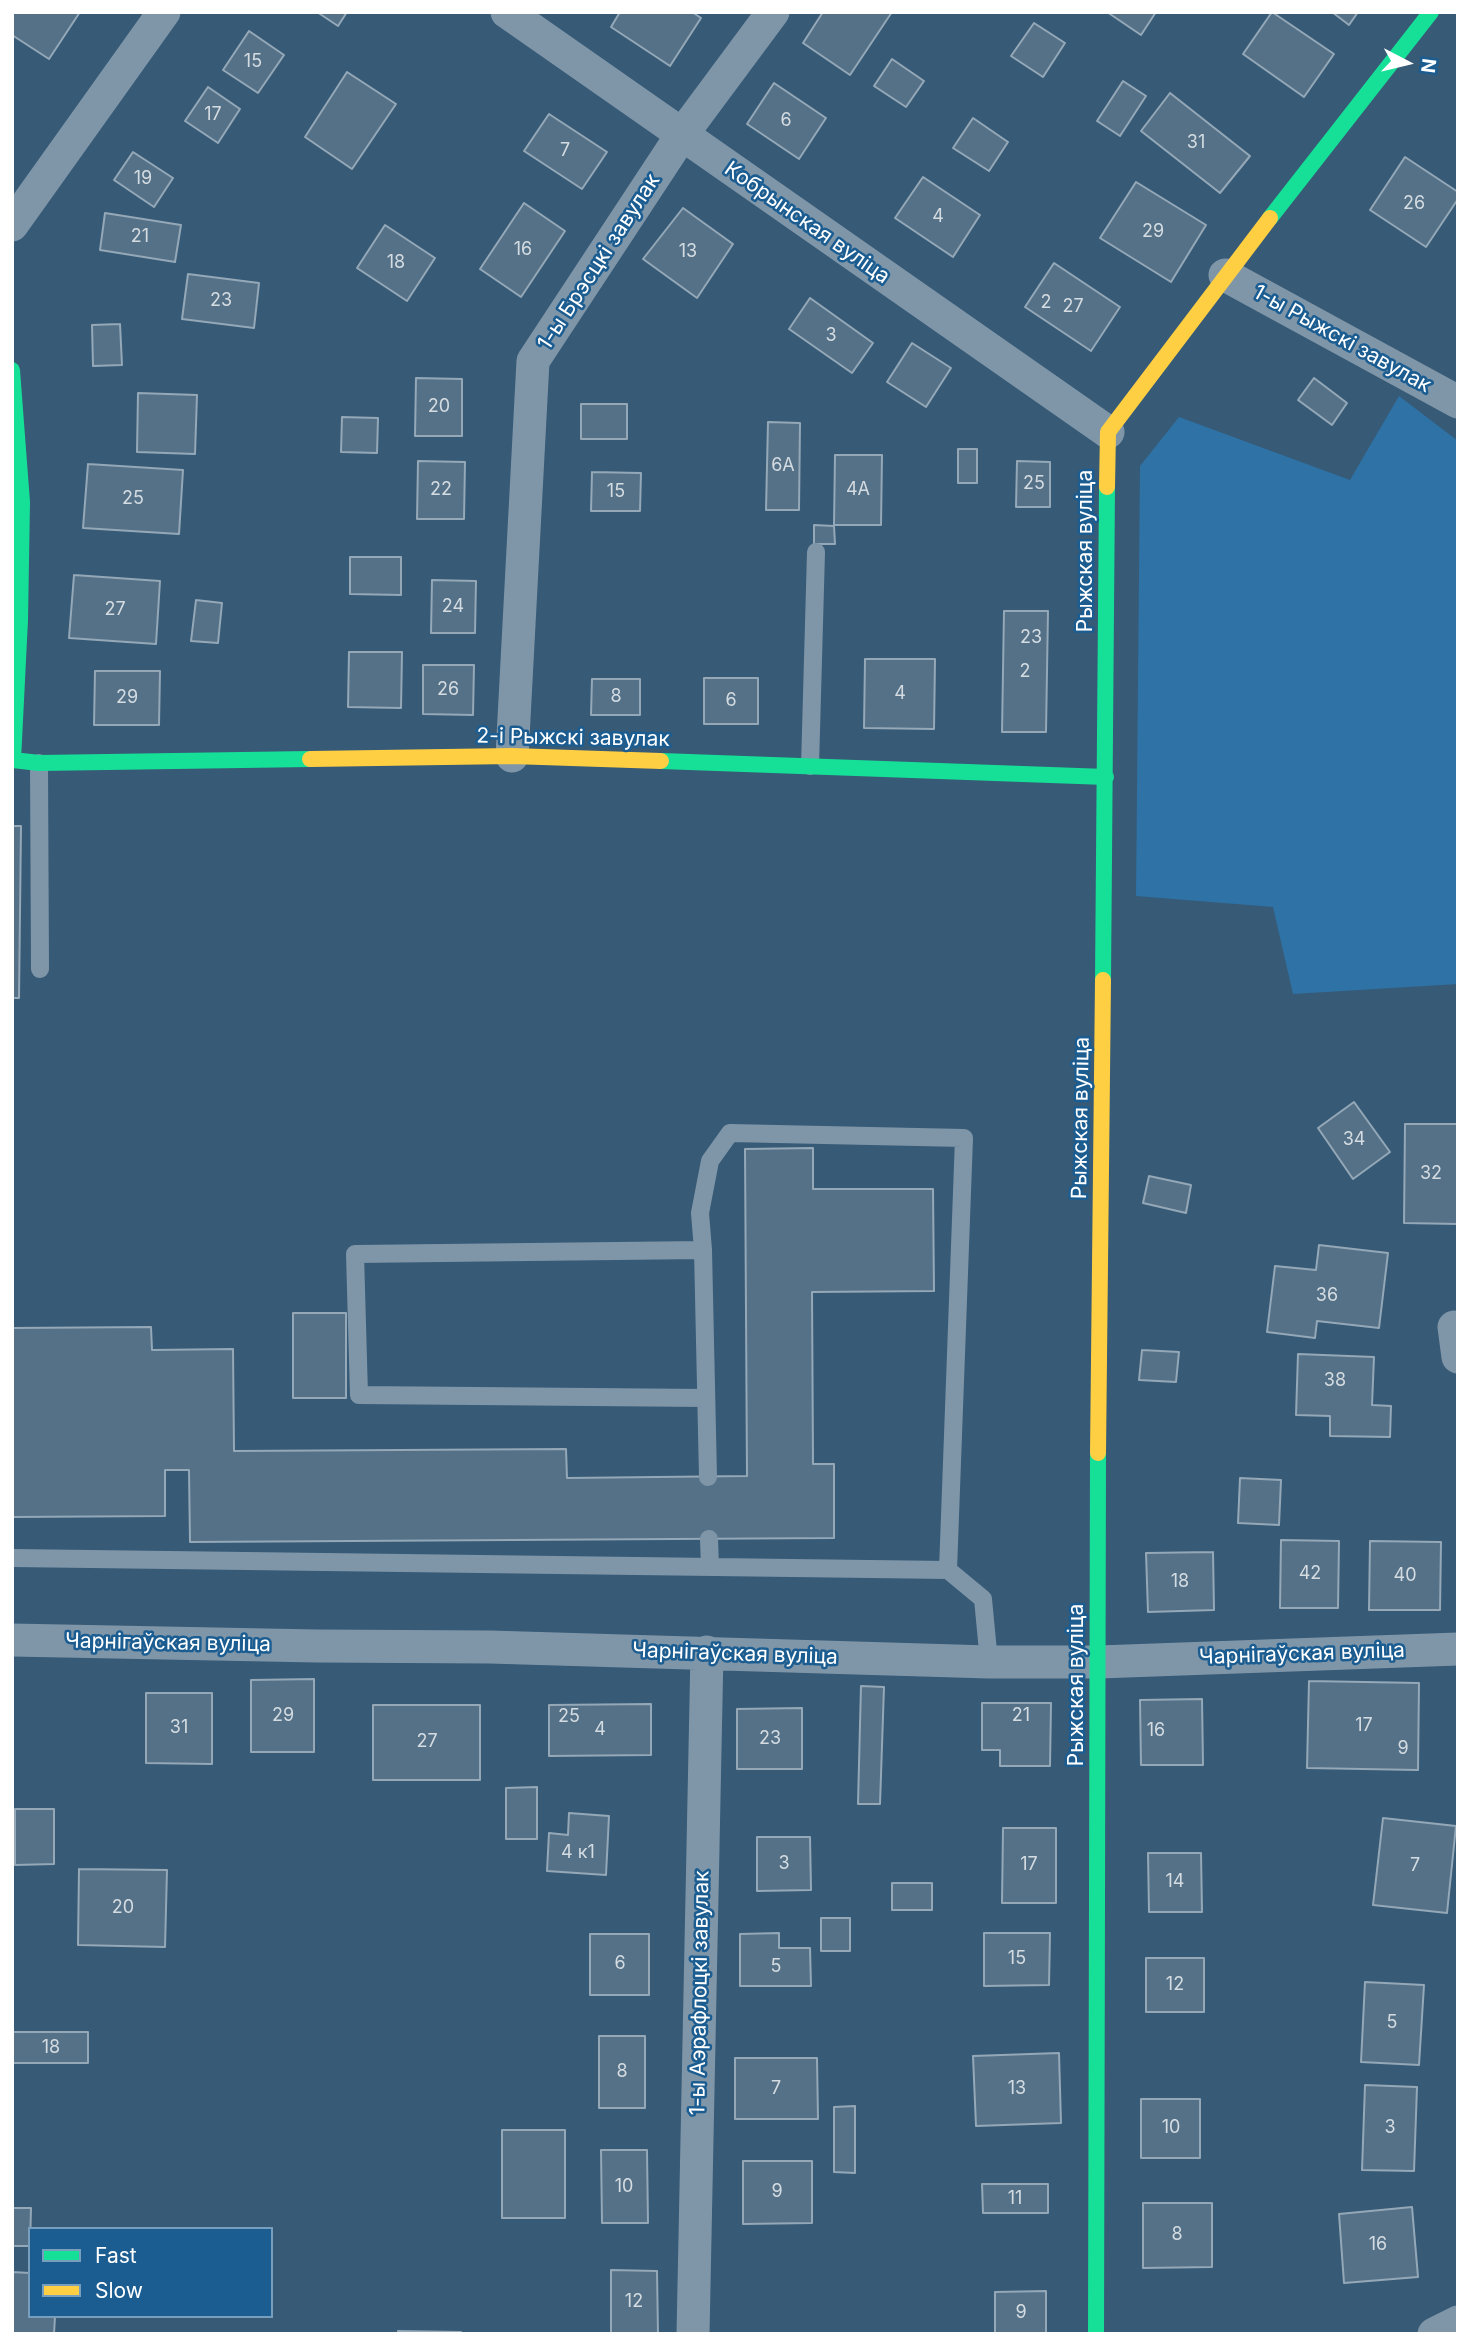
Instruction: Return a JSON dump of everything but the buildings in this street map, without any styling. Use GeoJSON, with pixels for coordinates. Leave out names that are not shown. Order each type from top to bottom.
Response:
{"type":"FeatureCollection","features":[{"type":"Feature","properties":{"kind":"street"},"geometry":{"type":"LineString","coordinates":[[12,225],[164,12]]}},
{"type":"Feature","properties":{"kind":"street","name":"Кобрынская вуліца"},"geometry":{"type":"LineString","coordinates":[[507,12],[1108,432]]}},
{"type":"Feature","properties":{"kind":"street","name":"1-ы Брэсцкі завулак"},"geometry":{"type":"LineString","coordinates":[[512,756],[533,361],[681,136],[773,12]]}},
{"type":"Feature","properties":{"kind":"street"},"geometry":{"type":"LineString","coordinates":[[1108,432],[1225,275],[1431,12]]}},
{"type":"Feature","properties":{"kind":"street","name":"1-ы Рыжскі завулак"},"geometry":{"type":"LineString","coordinates":[[1225,275],[1458,402]]}},
{"type":"Feature","properties":{"kind":"street"},"geometry":{"type":"LineString","coordinates":[[12,370],[22,502],[20,620],[12,760]]}},
{"type":"Feature","properties":{"kind":"street","name":"Рыжская вуліца"},"geometry":{"type":"LineString","coordinates":[[1096,2334],[1099,1662],[1097,1570],[1108,432]]}},
{"type":"Feature","properties":{"kind":"street","name":"2-і Рыжскі завулак"},"geometry":{"type":"LineString","coordinates":[[12,760],[39,763],[512,756],[1106,777]]}},
{"type":"Feature","properties":{"kind":"street","name":"Чарнігаўская вуліца"},"geometry":{"type":"LineString","coordinates":[[12,1640],[490,1647],[989,1662],[1099,1662],[1458,1648]]}},
{"type":"Feature","properties":{"kind":"street","name":"1-ы Аэрафлоцкі завулак"},"geometry":{"type":"LineString","coordinates":[[693,2334],[707,1652]]}},
{"type":"Feature","properties":{"kind":"street"},"geometry":{"type":"LineString","coordinates":[[1434,2334],[1458,2322]]}},
{"type":"Feature","properties":{"kind":"lane"},"geometry":{"type":"LineString","coordinates":[[810,766],[816,552]]}},
{"type":"Feature","properties":{"kind":"lane"},"geometry":{"type":"LineString","coordinates":[[39,763],[40,969]]}},
{"type":"Feature","properties":{"kind":"lane"},"geometry":{"type":"LineString","coordinates":[[708,1477],[701,1213],[710,1161],[730,1133],[964,1138],[948,1570]]}},
{"type":"Feature","properties":{"kind":"lane"},"geometry":{"type":"LineString","coordinates":[[703,1250],[355,1254],[359,1395],[706,1398]]}},
{"type":"Feature","properties":{"kind":"lane"},"geometry":{"type":"LineString","coordinates":[[709,1539],[710,1567]]}},
{"type":"Feature","properties":{"kind":"lane"},"geometry":{"type":"LineString","coordinates":[[12,1558],[948,1570],[983,1599],[989,1662]]}},
{"type":"Feature","properties":{"kind":"shaded area"},"geometry":{"type":"Polygon","coordinates":[[[1399,396],[1458,441],[1458,984],[1293,994],[1273,907],[1136,896],[1140,466],[1179,417],[1350,480],[1399,396]]]}},
{"type":"Feature","properties":{"kind":"traffic: fast"},"geometry":{"type":"LineString","coordinates":[[1270,218],[1431,12]]}},
{"type":"Feature","properties":{"kind":"traffic: fast"},"geometry":{"type":"LineString","coordinates":[[12,370],[22,502],[20,620],[13,760],[39,763],[310,759]]}},
{"type":"Feature","properties":{"kind":"traffic: fast"},"geometry":{"type":"LineString","coordinates":[[1103,980],[1107,487]]}},
{"type":"Feature","properties":{"kind":"traffic: fast"},"geometry":{"type":"LineString","coordinates":[[661,761],[1106,777]]}},
{"type":"Feature","properties":{"kind":"traffic: fast"},"geometry":{"type":"LineString","coordinates":[[1096,2334],[1098,1453]]}},
{"type":"Feature","properties":{"kind":"traffic: slow"},"geometry":{"type":"LineString","coordinates":[[1107,487],[1108,432],[1270,218]]}},
{"type":"Feature","properties":{"kind":"traffic: slow"},"geometry":{"type":"LineString","coordinates":[[310,759],[512,756],[661,761]]}},
{"type":"Feature","properties":{"kind":"traffic: slow"},"geometry":{"type":"LineString","coordinates":[[1098,1453],[1103,980]]}}]}
